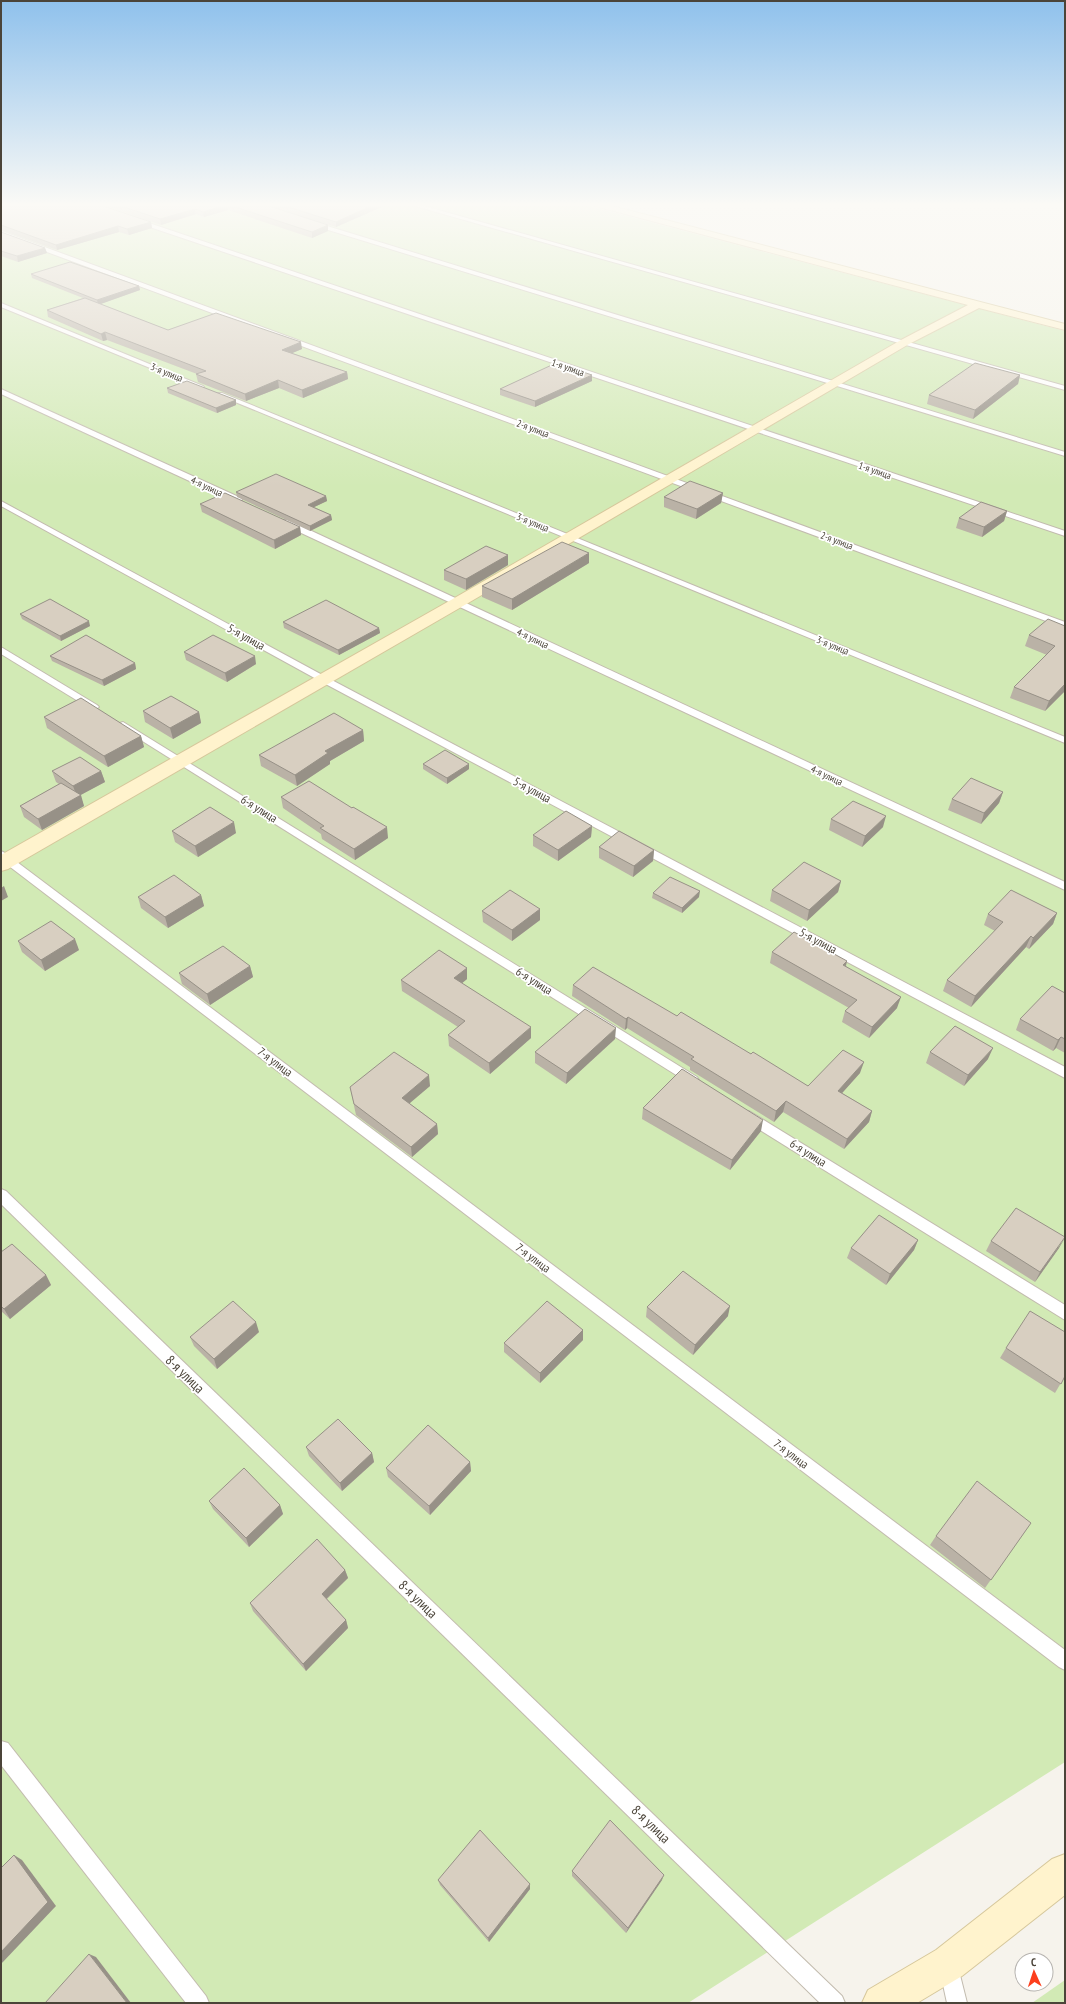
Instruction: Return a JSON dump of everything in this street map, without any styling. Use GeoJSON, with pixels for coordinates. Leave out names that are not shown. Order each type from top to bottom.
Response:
{"type":"FeatureCollection","features":[{"type":"Feature","properties":{"kind":"street"},"geometry":{"type":"LineString","coordinates":[[956,300],[1065,327]]}},
{"type":"Feature","properties":{"kind":"street"},"geometry":{"type":"LineString","coordinates":[[3,860],[457,603],[905,342],[977,305]]}},
{"type":"Feature","properties":{"kind":"street"},"geometry":{"type":"LineString","coordinates":[[881,2003],[949,1963],[1065,1872]]}},
{"type":"Feature","properties":{"kind":"lane","name":"2-я улица"},"geometry":{"type":"LineString","coordinates":[[183,300],[670,478],[1065,625]]}},
{"type":"Feature","properties":{"kind":"lane","name":"1-я улица"},"geometry":{"type":"LineString","coordinates":[[369,300],[1065,534]]}},
{"type":"Feature","properties":{"kind":"lane"},"geometry":{"type":"LineString","coordinates":[[561,300],[1065,454]]}},
{"type":"Feature","properties":{"kind":"lane"},"geometry":{"type":"LineString","coordinates":[[753,300],[1065,388]]}},
{"type":"Feature","properties":{"kind":"lane","name":"3-я улица"},"geometry":{"type":"LineString","coordinates":[[1,305],[1065,740]]}},
{"type":"Feature","properties":{"kind":"lane","name":"4-я улица"},"geometry":{"type":"LineString","coordinates":[[1,390],[247,505]]}},
{"type":"Feature","properties":{"kind":"lane","name":"5-я улица"},"geometry":{"type":"LineString","coordinates":[[1,503],[323,679],[1065,1073]]}},
{"type":"Feature","properties":{"kind":"lane","name":"4-я улица"},"geometry":{"type":"LineString","coordinates":[[276,518],[1065,886]]}},
{"type":"Feature","properties":{"kind":"lane","name":"6-я улица"},"geometry":{"type":"LineString","coordinates":[[1,650],[182,760],[701,1086]]}},
{"type":"Feature","properties":{"kind":"lane","name":"7-я улица"},"geometry":{"type":"LineString","coordinates":[[3,860],[1065,1661]]}},
{"type":"Feature","properties":{"kind":"lane","name":"6-я улица"},"geometry":{"type":"LineString","coordinates":[[741,1111],[1065,1313]]}},
{"type":"Feature","properties":{"kind":"lane","name":"8-я улица"},"geometry":{"type":"LineString","coordinates":[[1,1195],[835,2003]]}},
{"type":"Feature","properties":{"kind":"lane"},"geometry":{"type":"LineString","coordinates":[[1,1750],[199,2003]]}},
{"type":"Feature","properties":{"kind":"lane"},"geometry":{"type":"LineString","coordinates":[[949,1963],[957,2003]]}},
{"type":"Feature","properties":{"kind":"green space"},"geometry":{"type":"Polygon","coordinates":[[[1,300],[945,300],[1065,331],[1065,1762],[688,2003],[1,2003],[1,300]]]}},
{"type":"Feature","properties":{"kind":"green space"},"geometry":{"type":"Polygon","coordinates":[[[1065,1980],[1065,2003],[1032,2003],[1048,1992],[1054,1992],[1054,1988],[1065,1980]]]}},
{"type":"Feature","properties":{"kind":"building"},"geometry":{"type":"Polygon","coordinates":[[[80,300],[89,300],[168,330],[216,313],[301,342],[282,350],[347,372],[302,390],[278,380],[245,394],[196,374],[206,371],[105,332],[101,334],[47,310],[80,300]]]}},
{"type":"Feature","properties":{"kind":"building"},"geometry":{"type":"Polygon","coordinates":[[[556,363],[592,375],[535,401],[500,389],[556,363]]]}},
{"type":"Feature","properties":{"kind":"building"},"geometry":{"type":"Polygon","coordinates":[[[975,363],[1020,375],[975,410],[929,395],[975,363]]]}},
{"type":"Feature","properties":{"kind":"building"},"geometry":{"type":"Polygon","coordinates":[[[187,381],[236,400],[216,408],[167,388],[187,381]]]}},
{"type":"Feature","properties":{"kind":"building"},"geometry":{"type":"Polygon","coordinates":[[[276,474],[326,496],[308,505],[331,515],[310,526],[236,492],[276,474]]]}},
{"type":"Feature","properties":{"kind":"building"},"geometry":{"type":"Polygon","coordinates":[[[690,481],[723,493],[697,509],[664,497],[690,481]]]}},
{"type":"Feature","properties":{"kind":"building"},"geometry":{"type":"Polygon","coordinates":[[[225,493],[300,527],[274,540],[200,504],[225,493]]]}},
{"type":"Feature","properties":{"kind":"building"},"geometry":{"type":"Polygon","coordinates":[[[981,502],[1007,511],[984,527],[959,518],[981,502]]]}},
{"type":"Feature","properties":{"kind":"building"},"geometry":{"type":"Polygon","coordinates":[[[562,542],[589,553],[512,599],[482,586],[562,542]]]}},
{"type":"Feature","properties":{"kind":"building"},"geometry":{"type":"Polygon","coordinates":[[[486,546],[508,555],[466,579],[444,570],[486,546]]]}},
{"type":"Feature","properties":{"kind":"building"},"geometry":{"type":"Polygon","coordinates":[[[50,599],[89,621],[60,636],[20,614],[50,599]]]}},
{"type":"Feature","properties":{"kind":"building"},"geometry":{"type":"Polygon","coordinates":[[[326,600],[379,628],[338,650],[283,622],[326,600]]]}},
{"type":"Feature","properties":{"kind":"building"},"geometry":{"type":"Polygon","coordinates":[[[1048,619],[1065,626],[1065,684],[1049,701],[1014,687],[1055,646],[1029,635],[1048,619]]]}},
{"type":"Feature","properties":{"kind":"building"},"geometry":{"type":"Polygon","coordinates":[[[86,635],[135,663],[102,680],[50,656],[86,635]]]}},
{"type":"Feature","properties":{"kind":"building"},"geometry":{"type":"Polygon","coordinates":[[[213,635],[255,656],[225,673],[184,652],[213,635]]]}},
{"type":"Feature","properties":{"kind":"building"},"geometry":{"type":"Polygon","coordinates":[[[171,696],[199,712],[170,728],[143,711],[171,696]]]}},
{"type":"Feature","properties":{"kind":"building"},"geometry":{"type":"Polygon","coordinates":[[[81,698],[141,736],[104,756],[44,717],[81,698]]]}},
{"type":"Feature","properties":{"kind":"building"},"geometry":{"type":"Polygon","coordinates":[[[334,713],[363,730],[325,751],[328,753],[295,775],[259,755],[334,713]]]}},
{"type":"Feature","properties":{"kind":"building"},"geometry":{"type":"Polygon","coordinates":[[[445,750],[469,764],[447,778],[423,764],[445,750]]]}},
{"type":"Feature","properties":{"kind":"building"},"geometry":{"type":"Polygon","coordinates":[[[80,757],[101,771],[73,786],[52,771],[80,757]]]}},
{"type":"Feature","properties":{"kind":"building"},"geometry":{"type":"Polygon","coordinates":[[[971,778],[1003,792],[984,813],[952,799],[971,778]]]}},
{"type":"Feature","properties":{"kind":"building"},"geometry":{"type":"Polygon","coordinates":[[[309,781],[352,808],[353,807],[387,827],[354,849],[320,828],[324,826],[281,797],[309,781]]]}},
{"type":"Feature","properties":{"kind":"building"},"geometry":{"type":"Polygon","coordinates":[[[61,783],[81,795],[38,819],[20,806],[61,783]]]}},
{"type":"Feature","properties":{"kind":"building"},"geometry":{"type":"Polygon","coordinates":[[[853,801],[886,816],[865,836],[831,819],[853,801]]]}},
{"type":"Feature","properties":{"kind":"building"},"geometry":{"type":"Polygon","coordinates":[[[210,807],[234,822],[195,846],[172,831],[210,807]]]}},
{"type":"Feature","properties":{"kind":"building"},"geometry":{"type":"Polygon","coordinates":[[[566,811],[592,826],[558,850],[533,835],[566,811]]]}},
{"type":"Feature","properties":{"kind":"building"},"geometry":{"type":"Polygon","coordinates":[[[619,831],[654,850],[634,866],[599,847],[619,831]]]}},
{"type":"Feature","properties":{"kind":"building"},"geometry":{"type":"Polygon","coordinates":[[[804,862],[841,881],[809,910],[772,890],[804,862]]]}},
{"type":"Feature","properties":{"kind":"building"},"geometry":{"type":"Polygon","coordinates":[[[174,875],[201,895],[165,917],[138,897],[174,875]]]}},
{"type":"Feature","properties":{"kind":"building"},"geometry":{"type":"Polygon","coordinates":[[[670,877],[700,891],[682,908],[653,893],[670,877]]]}},
{"type":"Feature","properties":{"kind":"building"},"geometry":{"type":"Polygon","coordinates":[[[510,890],[540,909],[512,930],[482,911],[510,890]]]}},
{"type":"Feature","properties":{"kind":"building"},"geometry":{"type":"Polygon","coordinates":[[[1011,890],[1057,913],[1033,938],[1031,936],[975,996],[947,980],[1003,922],[988,914],[1011,890]]]}},
{"type":"Feature","properties":{"kind":"building"},"geometry":{"type":"Polygon","coordinates":[[[51,921],[75,939],[41,960],[18,941],[51,921]]]}},
{"type":"Feature","properties":{"kind":"building"},"geometry":{"type":"Polygon","coordinates":[[[794,932],[847,961],[843,965],[901,997],[872,1027],[845,1011],[857,1000],[772,952],[794,932]]]}},
{"type":"Feature","properties":{"kind":"building"},"geometry":{"type":"Polygon","coordinates":[[[223,946],[250,966],[207,994],[179,973],[223,946]]]}},
{"type":"Feature","properties":{"kind":"building"},"geometry":{"type":"Polygon","coordinates":[[[439,950],[467,968],[454,978],[531,1027],[489,1063],[448,1035],[465,1021],[401,980],[439,950]]]}},
{"type":"Feature","properties":{"kind":"building"},"geometry":{"type":"Polygon","coordinates":[[[593,967],[677,1016],[681,1012],[751,1054],[753,1052],[808,1086],[843,1050],[864,1062],[838,1091],[872,1111],[847,1139],[786,1101],[776,1111],[691,1059],[694,1057],[628,1017],[626,1019],[573,985],[593,967]]]}},
{"type":"Feature","properties":{"kind":"building"},"geometry":{"type":"Polygon","coordinates":[[[1052,986],[1065,993],[1065,1039],[1061,1037],[1058,1040],[1020,1019],[1052,986]]]}},
{"type":"Feature","properties":{"kind":"building"},"geometry":{"type":"Polygon","coordinates":[[[585,1009],[616,1028],[567,1073],[535,1052],[585,1009]]]}},
{"type":"Feature","properties":{"kind":"building"},"geometry":{"type":"Polygon","coordinates":[[[955,1026],[993,1048],[968,1075],[930,1052],[955,1026]]]}},
{"type":"Feature","properties":{"kind":"building"},"geometry":{"type":"Polygon","coordinates":[[[394,1052],[429,1075],[402,1098],[437,1124],[411,1147],[354,1104],[350,1087],[394,1052]]]}},
{"type":"Feature","properties":{"kind":"building"},"geometry":{"type":"Polygon","coordinates":[[[682,1069],[763,1120],[732,1160],[643,1108],[682,1069]]]}},
{"type":"Feature","properties":{"kind":"building"},"geometry":{"type":"Polygon","coordinates":[[[1016,1208],[1065,1237],[1040,1272],[991,1241],[1016,1208]]]}},
{"type":"Feature","properties":{"kind":"building"},"geometry":{"type":"Polygon","coordinates":[[[879,1215],[918,1240],[890,1274],[851,1248],[879,1215]]]}},
{"type":"Feature","properties":{"kind":"building"},"geometry":{"type":"Polygon","coordinates":[[[12,1244],[46,1275],[4,1309],[1,1306],[1,1252],[12,1244]]]}},
{"type":"Feature","properties":{"kind":"building"},"geometry":{"type":"Polygon","coordinates":[[[683,1271],[730,1306],[695,1345],[647,1307],[683,1271]]]}},
{"type":"Feature","properties":{"kind":"building"},"geometry":{"type":"Polygon","coordinates":[[[233,1301],[256,1322],[214,1359],[190,1337],[233,1301]]]}},
{"type":"Feature","properties":{"kind":"building"},"geometry":{"type":"Polygon","coordinates":[[[547,1301],[583,1330],[540,1373],[504,1343],[547,1301]]]}},
{"type":"Feature","properties":{"kind":"building"},"geometry":{"type":"Polygon","coordinates":[[[1030,1311],[1065,1332],[1065,1376],[1061,1384],[1006,1348],[1030,1311]]]}},
{"type":"Feature","properties":{"kind":"building"},"geometry":{"type":"Polygon","coordinates":[[[338,1419],[372,1453],[340,1483],[306,1447],[338,1419]]]}},
{"type":"Feature","properties":{"kind":"building"},"geometry":{"type":"Polygon","coordinates":[[[428,1425],[470,1462],[429,1506],[386,1468],[428,1425]]]}},
{"type":"Feature","properties":{"kind":"building"},"geometry":{"type":"Polygon","coordinates":[[[244,1468],[280,1505],[246,1538],[209,1501],[244,1468]]]}},
{"type":"Feature","properties":{"kind":"building"},"geometry":{"type":"Polygon","coordinates":[[[977,1481],[1031,1523],[991,1580],[936,1536],[977,1481]]]}},
{"type":"Feature","properties":{"kind":"building"},"geometry":{"type":"Polygon","coordinates":[[[317,1539],[345,1570],[322,1594],[346,1620],[303,1664],[250,1603],[317,1539]]]}},
{"type":"Feature","properties":{"kind":"building"},"geometry":{"type":"Polygon","coordinates":[[[610,1820],[664,1875],[628,1928],[572,1871],[610,1820]]]}},
{"type":"Feature","properties":{"kind":"building"},"geometry":{"type":"Polygon","coordinates":[[[480,1830],[530,1884],[488,1938],[438,1880],[480,1830]]]}},
{"type":"Feature","properties":{"kind":"building"},"geometry":{"type":"Polygon","coordinates":[[[14,1855],[48,1902],[1,1952],[1,1868],[14,1855]]]}},
{"type":"Feature","properties":{"kind":"building"},"geometry":{"type":"Polygon","coordinates":[[[89,1954],[127,2003],[45,2003],[89,1954]]]}}]}
